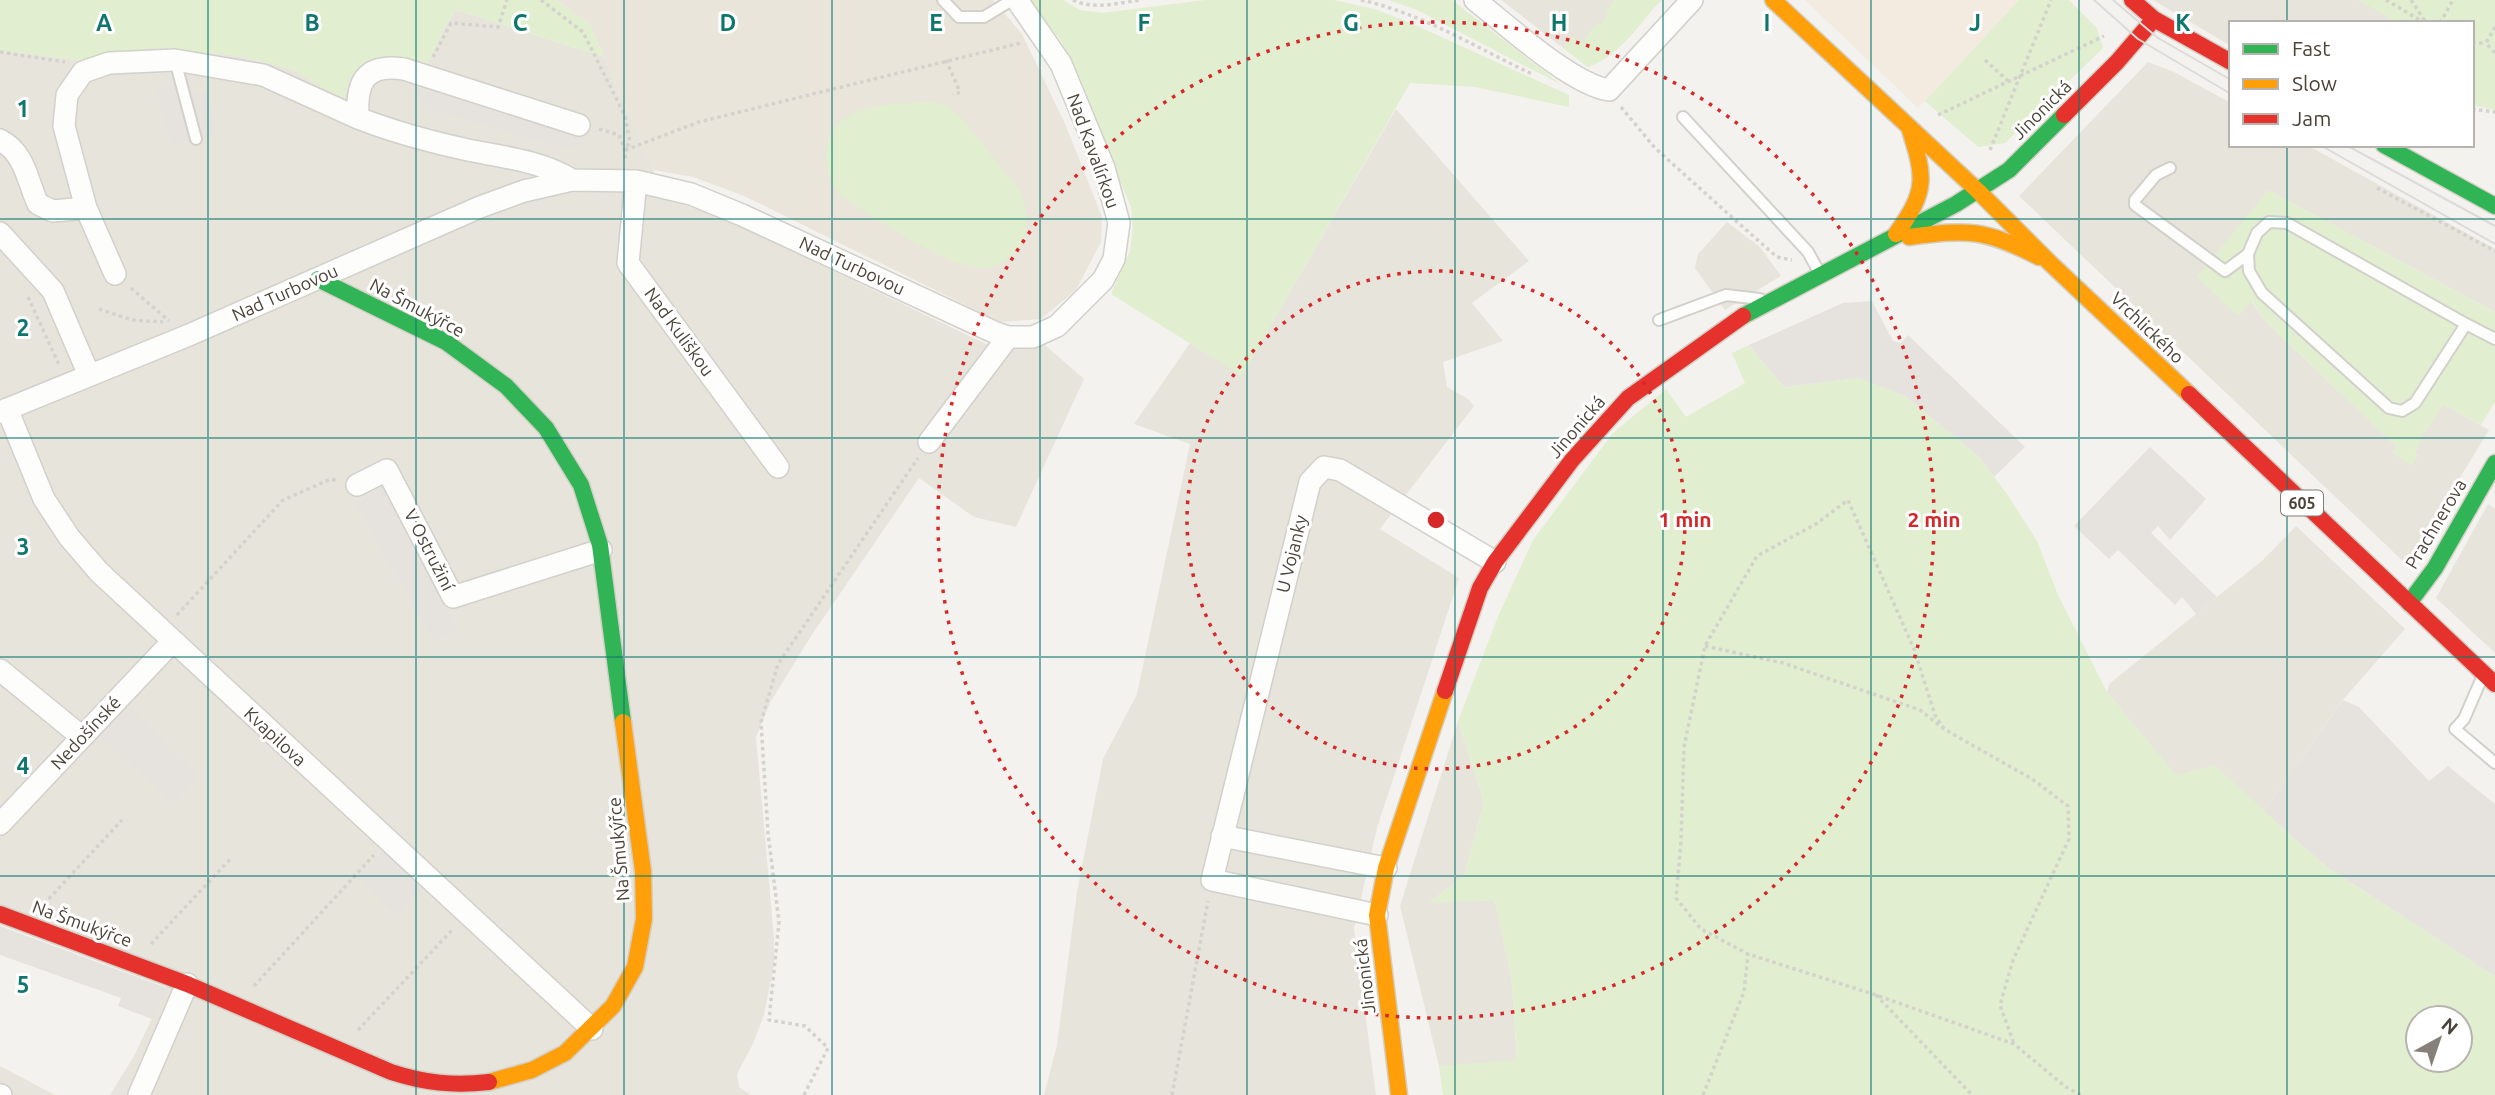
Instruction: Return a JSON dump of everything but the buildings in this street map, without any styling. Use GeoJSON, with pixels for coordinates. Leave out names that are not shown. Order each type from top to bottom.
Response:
{"type":"FeatureCollection","features":[{"type":"Feature","properties":{"kind":"street","name":"Nad Kavalírkou"},"geometry":{"type":"LineString","coordinates":[[1008,337],[1033,337],[1058,326],[1089,297],[1103,280],[1114,259],[1119,223],[1104,168],[1061,64],[1015,0]]}},
{"type":"Feature","properties":{"kind":"street"},"geometry":{"type":"LineString","coordinates":[[1475,0],[1573,76],[1600,89],[1609,90],[1692,0]]}},
{"type":"Feature","properties":{"kind":"street","name":"Vrchlického"},"geometry":{"type":"LineString","coordinates":[[1773,0],[1978,191],[2050,263],[2489,679]]}},
{"type":"Feature","properties":{"kind":"street"},"geometry":{"type":"LineString","coordinates":[[2132,0],[2154,19],[2229,61]]}},
{"type":"Feature","properties":{"kind":"street","name":"Jinonická"},"geometry":{"type":"LineString","coordinates":[[1399,1095],[1377,915],[1386,868],[1472,609],[1495,562],[1572,460],[1628,398],[1704,341],[1770,300],[1891,240],[1978,191],[2016,164],[2126,53],[2154,19]]}},
{"type":"Feature","properties":{"kind":"street","name":"Nad Turbovou"},"geometry":{"type":"LineString","coordinates":[[86,208],[64,125],[66,95],[83,72],[109,63],[175,60],[263,75],[382,127],[557,171],[572,180]]}},
{"type":"Feature","properties":{"kind":"street"},"geometry":{"type":"LineString","coordinates":[[358,118],[357,99],[363,80],[375,69],[388,67],[587,126]]}},
{"type":"Feature","properties":{"kind":"street"},"geometry":{"type":"LineString","coordinates":[[1891,240],[1914,210],[1924,178],[1909,127]]}},
{"type":"Feature","properties":{"kind":"street"},"geometry":{"type":"LineString","coordinates":[[0,141],[11,146],[22,159],[38,204],[53,211],[86,208],[115,274]]}},
{"type":"Feature","properties":{"kind":"street"},"geometry":{"type":"LineString","coordinates":[[2388,147],[2495,206]]}},
{"type":"Feature","properties":{"kind":"street","name":"Nad Turbovou"},"geometry":{"type":"LineString","coordinates":[[3,410],[189,335],[480,207],[524,191],[572,180],[636,181],[691,194],[1008,337]]}},
{"type":"Feature","properties":{"kind":"street","name":"Nad Kuliškou"},"geometry":{"type":"LineString","coordinates":[[636,181],[628,263],[778,467]]}},
{"type":"Feature","properties":{"kind":"street"},"geometry":{"type":"LineString","coordinates":[[1891,240],[1960,231],[1972,232],[2016,244],[2050,263]]}},
{"type":"Feature","properties":{"kind":"street"},"geometry":{"type":"LineString","coordinates":[[0,233],[53,292],[89,375]]}},
{"type":"Feature","properties":{"kind":"street","name":"Na Šmukýřce"},"geometry":{"type":"LineString","coordinates":[[0,914],[187,984],[391,1072],[423,1082],[466,1085],[492,1082],[532,1070],[565,1054],[613,1006],[635,967],[644,919],[643,871],[601,550],[581,485],[546,428],[506,386],[446,342],[318,279]]}},
{"type":"Feature","properties":{"kind":"street"},"geometry":{"type":"LineString","coordinates":[[929,442],[1008,337]]}},
{"type":"Feature","properties":{"kind":"street","name":"Kvapilova"},"geometry":{"type":"LineString","coordinates":[[3,410],[44,499],[69,537],[99,572],[592,1029]]}},
{"type":"Feature","properties":{"kind":"street","name":"Prachnerova"},"geometry":{"type":"LineString","coordinates":[[2409,603],[2488,493],[2495,463]]}},
{"type":"Feature","properties":{"kind":"street","name":"U Vojanky"},"geometry":{"type":"LineString","coordinates":[[1212,880],[1310,482],[1324,467],[1340,470],[1495,562]]}},
{"type":"Feature","properties":{"kind":"street","name":"V Ostružiní"},"geometry":{"type":"LineString","coordinates":[[358,485],[387,470],[453,597],[601,550]]}},
{"type":"Feature","properties":{"kind":"street","name":"Nedošínské"},"geometry":{"type":"LineString","coordinates":[[2,817],[82,737],[167,637]]}},
{"type":"Feature","properties":{"kind":"street"},"geometry":{"type":"LineString","coordinates":[[0,670],[82,737]]}},
{"type":"Feature","properties":{"kind":"street"},"geometry":{"type":"LineString","coordinates":[[1222,836],[1386,868]]}},
{"type":"Feature","properties":{"kind":"street"},"geometry":{"type":"LineString","coordinates":[[1212,880],[1377,915]]}},
{"type":"Feature","properties":{"kind":"street"},"geometry":{"type":"LineString","coordinates":[[139,1095],[187,984]]}},
{"type":"Feature","properties":{"kind":"lane"},"geometry":{"type":"LineString","coordinates":[[943,0],[959,17],[984,17],[1015,0]]}},
{"type":"Feature","properties":{"kind":"lane"},"geometry":{"type":"LineString","coordinates":[[175,60],[196,139]]}},
{"type":"Feature","properties":{"kind":"lane"},"geometry":{"type":"LineString","coordinates":[[1684,117],[1808,252],[1820,274]]}},
{"type":"Feature","properties":{"kind":"lane"},"geometry":{"type":"LineString","coordinates":[[2170,168],[2156,175],[2134,200],[2135,205],[2225,271],[2248,254]]}},
{"type":"Feature","properties":{"kind":"lane"},"geometry":{"type":"LineString","coordinates":[[2466,324],[2415,403],[2402,411],[2389,408],[2262,293],[2249,271],[2248,254],[2257,233],[2269,222],[2287,223],[2495,339]]}},
{"type":"Feature","properties":{"kind":"lane"},"geometry":{"type":"LineString","coordinates":[[1659,320],[1726,295],[1770,300]]}},
{"type":"Feature","properties":{"kind":"lane"},"geometry":{"type":"LineString","coordinates":[[2489,679],[2455,729],[2495,764]]}},
{"type":"Feature","properties":{"kind":"path"},"geometry":{"type":"LineString","coordinates":[[419,75],[452,23],[498,27],[507,0]]}},
{"type":"Feature","properties":{"kind":"path"},"geometry":{"type":"LineString","coordinates":[[541,0],[583,32],[625,116],[630,142],[625,150]]}},
{"type":"Feature","properties":{"kind":"path"},"geometry":{"type":"LineString","coordinates":[[1073,0],[1080,4],[1109,5],[1140,0]]}},
{"type":"Feature","properties":{"kind":"path"},"geometry":{"type":"LineString","coordinates":[[1361,0],[1415,18],[1532,74]]}},
{"type":"Feature","properties":{"kind":"path"},"geometry":{"type":"LineString","coordinates":[[1990,150],[2051,0]]}},
{"type":"Feature","properties":{"kind":"path"},"geometry":{"type":"LineString","coordinates":[[2386,0],[2422,21]]}},
{"type":"Feature","properties":{"kind":"path"},"geometry":{"type":"LineString","coordinates":[[2411,0],[2424,21]]}},
{"type":"Feature","properties":{"kind":"path"},"geometry":{"type":"LineString","coordinates":[[2441,21],[2453,0]]}},
{"type":"Feature","properties":{"kind":"path"},"geometry":{"type":"LineString","coordinates":[[2486,43],[2495,27]]}},
{"type":"Feature","properties":{"kind":"path"},"geometry":{"type":"LineString","coordinates":[[1935,117],[2104,36]]}},
{"type":"Feature","properties":{"kind":"path"},"geometry":{"type":"LineString","coordinates":[[625,150],[699,122],[1025,42]]}},
{"type":"Feature","properties":{"kind":"path"},"geometry":{"type":"LineString","coordinates":[[2474,43],[2486,43],[2495,53]]}},
{"type":"Feature","properties":{"kind":"path"},"geometry":{"type":"LineString","coordinates":[[0,52],[71,62]]}},
{"type":"Feature","properties":{"kind":"path"},"geometry":{"type":"LineString","coordinates":[[946,60],[960,92],[953,96]]}},
{"type":"Feature","properties":{"kind":"path"},"geometry":{"type":"LineString","coordinates":[[1985,60],[2008,81]]}},
{"type":"Feature","properties":{"kind":"path"},"geometry":{"type":"LineString","coordinates":[[1609,90],[1655,148],[1777,257],[1792,260]]}},
{"type":"Feature","properties":{"kind":"path"},"geometry":{"type":"LineString","coordinates":[[2474,109],[2495,112]]}},
{"type":"Feature","properties":{"kind":"path"},"geometry":{"type":"LineString","coordinates":[[587,126],[619,135],[625,150]]}},
{"type":"Feature","properties":{"kind":"path"},"geometry":{"type":"LineString","coordinates":[[2377,188],[2495,251]]}},
{"type":"Feature","properties":{"kind":"path"},"geometry":{"type":"LineString","coordinates":[[115,274],[169,321]]}},
{"type":"Feature","properties":{"kind":"path"},"geometry":{"type":"LineString","coordinates":[[24,287],[62,372]]}},
{"type":"Feature","properties":{"kind":"path"},"geometry":{"type":"LineString","coordinates":[[99,309],[132,320],[177,320]]}},
{"type":"Feature","properties":{"kind":"path"},"geometry":{"type":"LineString","coordinates":[[804,1095],[828,1048],[805,1026],[769,1020],[779,922],[768,833],[761,722],[778,664],[929,442]]}},
{"type":"Feature","properties":{"kind":"path"},"geometry":{"type":"LineString","coordinates":[[167,637],[283,500],[331,479],[358,485]]}},
{"type":"Feature","properties":{"kind":"path"},"geometry":{"type":"LineString","coordinates":[[1944,729],[1935,715],[1914,649],[1849,500],[1816,524],[1757,556],[1705,646],[1684,747],[1676,898],[1701,929],[1748,954],[1876,995],[2014,1044],[2066,1087],[2081,1095]]}},
{"type":"Feature","properties":{"kind":"path"},"geometry":{"type":"LineString","coordinates":[[1705,646],[1783,663],[1920,710],[1944,729],[2032,779],[2068,806],[2069,839],[2013,960],[2000,1005],[2014,1044]]}},
{"type":"Feature","properties":{"kind":"path"},"geometry":{"type":"LineString","coordinates":[[26,924],[122,820]]}},
{"type":"Feature","properties":{"kind":"path"},"geometry":{"type":"LineString","coordinates":[[133,964],[232,857]]}},
{"type":"Feature","properties":{"kind":"path"},"geometry":{"type":"LineString","coordinates":[[236,1005],[372,857]]}},
{"type":"Feature","properties":{"kind":"path"},"geometry":{"type":"LineString","coordinates":[[1172,1095],[1212,880]]}},
{"type":"Feature","properties":{"kind":"path"},"geometry":{"type":"LineString","coordinates":[[340,1050],[453,929]]}},
{"type":"Feature","properties":{"kind":"path"},"geometry":{"type":"LineString","coordinates":[[1703,1095],[1744,992],[1748,954]]}},
{"type":"Feature","properties":{"kind":"path"},"geometry":{"type":"LineString","coordinates":[[1876,995],[1972,1095]]}},
{"type":"Feature","properties":{"kind":"shaded area"},"geometry":{"type":"Polygon","coordinates":[[[556,0],[993,0],[1022,34],[1066,126],[1102,217],[1101,242],[1076,290],[1041,319],[1000,322],[744,196],[693,177],[654,170],[589,23],[556,0]]]}},
{"type":"Feature","properties":{"kind":"shaded area"},"geometry":{"type":"Polygon","coordinates":[[[1501,0],[1662,0],[1588,67],[1501,0]]]}},
{"type":"Feature","properties":{"kind":"shaded area"},"geometry":{"type":"Polygon","coordinates":[[[1805,0],[2019,0],[1918,108],[1805,0]]]}},
{"type":"Feature","properties":{"kind":"shaded area"},"geometry":{"type":"Polygon","coordinates":[[[2153,0],[2358,0],[2395,21],[2229,21],[2229,45],[2153,0]]]}},
{"type":"Feature","properties":{"kind":"shaded area"},"geometry":{"type":"Polygon","coordinates":[[[457,10],[604,57],[654,170],[652,194],[723,218],[986,344],[1028,349],[1045,345],[1084,379],[1016,527],[974,517],[919,478],[811,636],[770,703],[756,737],[774,964],[764,1015],[737,1074],[739,1087],[751,1095],[110,1095],[134,1056],[175,970],[0,905],[0,51],[85,61],[150,48],[234,55],[291,69],[344,100],[350,78],[361,66],[375,58],[397,56],[419,65],[428,63],[447,23],[457,10]]]}},
{"type":"Feature","properties":{"kind":"shaded area"},"geometry":{"type":"Polygon","coordinates":[[[2148,62],[2174,72],[2229,102],[2229,147],[2311,147],[2495,249],[2495,312],[2268,190],[2238,315],[2251,301],[2265,321],[2397,447],[2392,452],[2412,465],[2418,455],[2415,453],[2420,439],[2443,404],[2489,430],[2407,565],[2019,196],[2148,62]]]}},
{"type":"Feature","properties":{"kind":"shaded area"},"geometry":{"type":"Polygon","coordinates":[[[165,74],[191,76],[188,85],[192,95],[207,90],[218,133],[172,146],[156,91],[170,85],[165,74]]]}},
{"type":"Feature","properties":{"kind":"shaded area"},"geometry":{"type":"Polygon","coordinates":[[[410,82],[586,132],[583,141],[573,147],[563,148],[429,109],[410,82]]]}},
{"type":"Feature","properties":{"kind":"shaded area"},"geometry":{"type":"Polygon","coordinates":[[[1396,109],[1529,261],[1472,303],[1503,341],[1443,362],[1447,387],[1468,399],[1474,406],[1380,529],[1459,578],[1377,828],[1354,929],[1376,1095],[1044,1095],[1057,1045],[1077,892],[1103,759],[1137,694],[1190,444],[1134,424],[1190,343],[1242,375],[1396,109]]]}},
{"type":"Feature","properties":{"kind":"shaded area"},"geometry":{"type":"Polygon","coordinates":[[[1727,222],[1760,247],[1781,276],[1725,310],[1695,268],[1698,254],[1727,222]]]}},
{"type":"Feature","properties":{"kind":"shaded area"},"geometry":{"type":"Polygon","coordinates":[[[1872,301],[1893,341],[1901,343],[1908,335],[2025,447],[1994,477],[1978,456],[1905,396],[1859,378],[1784,387],[1749,345],[1843,303],[1872,301]]]}},
{"type":"Feature","properties":{"kind":"shaded area"},"geometry":{"type":"Polygon","coordinates":[[[2150,447],[2206,499],[2170,540],[2158,526],[2151,533],[2217,597],[2196,614],[2182,597],[2175,605],[2118,550],[2109,559],[2074,526],[2150,447]]]}},
{"type":"Feature","properties":{"kind":"shaded area"},"geometry":{"type":"Polygon","coordinates":[[[383,486],[458,630],[434,642],[356,503],[383,486]]]}},
{"type":"Feature","properties":{"kind":"shaded area"},"geometry":{"type":"Polygon","coordinates":[[[2488,504],[2495,509],[2495,653],[2436,598],[2488,504]]]}},
{"type":"Feature","properties":{"kind":"shaded area"},"geometry":{"type":"Polygon","coordinates":[[[2296,526],[2405,629],[2342,701],[2264,811],[2214,765],[2176,776],[2107,692],[2109,684],[2263,560],[2296,526]]]}},
{"type":"Feature","properties":{"kind":"shaded area"},"geometry":{"type":"Polygon","coordinates":[[[2343,700],[2359,707],[2429,781],[2448,766],[2495,804],[2495,976],[2327,867],[2264,811],[2343,700]]]}},
{"type":"Feature","properties":{"kind":"shaded area"},"geometry":{"type":"Polygon","coordinates":[[[126,704],[198,775],[174,804],[96,733],[126,704]]]}},
{"type":"Feature","properties":{"kind":"shaded area"},"geometry":{"type":"Polygon","coordinates":[[[1458,721],[1484,802],[1464,876],[1430,902],[1495,900],[1512,982],[1517,1061],[1439,1066],[1400,906],[1458,721]]]}},
{"type":"Feature","properties":{"kind":"shaded area"},"geometry":{"type":"Polygon","coordinates":[[[385,849],[425,886],[397,916],[357,879],[385,849]]]}},
{"type":"Feature","properties":{"kind":"shaded area"},"geometry":{"type":"Polygon","coordinates":[[[0,926],[167,988],[152,1019],[118,1006],[121,998],[0,955],[0,926]]]}},
{"type":"Feature","properties":{"kind":"shaded area"},"geometry":{"type":"Polygon","coordinates":[[[0,1066],[55,1095],[0,1095],[0,1066]]]}},
{"type":"Feature","properties":{"kind":"green space"},"geometry":{"type":"Polygon","coordinates":[[[0,0],[556,0],[589,23],[604,57],[457,10],[447,23],[428,63],[419,65],[397,56],[375,58],[361,66],[350,78],[344,100],[291,69],[234,55],[150,48],[85,61],[0,51],[0,0]]]}},
{"type":"Feature","properties":{"kind":"green space"},"geometry":{"type":"Polygon","coordinates":[[[1026,0],[1063,0],[1080,10],[1102,13],[1205,0],[1334,0],[1378,10],[1413,24],[1569,95],[1569,107],[1475,87],[1410,83],[1242,376],[1111,294],[1130,251],[1133,228],[1131,207],[1060,39],[1026,0]]]}},
{"type":"Feature","properties":{"kind":"green space"},"geometry":{"type":"Polygon","coordinates":[[[1388,0],[1452,0],[1562,85],[1417,10],[1388,0]]]}},
{"type":"Feature","properties":{"kind":"green space"},"geometry":{"type":"Polygon","coordinates":[[[1614,0],[1661,0],[1619,47],[1588,67],[1563,48],[1572,36],[1581,43],[1595,26],[1605,20],[1608,8],[1614,0]]]}},
{"type":"Feature","properties":{"kind":"green space"},"geometry":{"type":"Polygon","coordinates":[[[2019,0],[2069,0],[2097,28],[2103,48],[2005,143],[1978,147],[1925,101],[2019,0]]]}},
{"type":"Feature","properties":{"kind":"green space"},"geometry":{"type":"Polygon","coordinates":[[[2358,0],[2495,0],[2495,110],[2474,105],[2474,21],[2395,21],[2358,0]]]}},
{"type":"Feature","properties":{"kind":"green space"},"geometry":{"type":"Polygon","coordinates":[[[929,101],[944,104],[959,115],[1021,192],[1027,223],[1024,238],[1012,255],[996,265],[987,268],[968,266],[930,251],[839,195],[832,182],[826,157],[827,145],[838,125],[862,110],[929,101]]]}},
{"type":"Feature","properties":{"kind":"green space"},"geometry":{"type":"Polygon","coordinates":[[[2268,190],[2495,312],[2495,402],[2481,425],[2443,404],[2426,429],[2415,452],[2418,455],[2412,466],[2392,453],[2397,447],[2265,321],[2252,301],[2238,316],[2197,277],[2268,190]]]}},
{"type":"Feature","properties":{"kind":"green space"},"geometry":{"type":"Polygon","coordinates":[[[1749,345],[1784,387],[1859,378],[1905,396],[1978,456],[2007,494],[2037,541],[2058,595],[2107,692],[2176,775],[2214,765],[2327,867],[2495,976],[2495,1095],[1443,1095],[1439,1066],[1517,1060],[1512,982],[1495,900],[1429,903],[1464,876],[1484,802],[1458,721],[1497,619],[1533,540],[1613,433],[1666,389],[1686,417],[1745,383],[1732,353],[1749,345]]]}},
{"type":"Feature","properties":{"kind":"tram line"},"geometry":{"type":"LineString","coordinates":[[2094,0],[2138,39],[2229,93]]}},
{"type":"Feature","properties":{"kind":"tram line"},"geometry":{"type":"LineString","coordinates":[[2113,0],[2158,38],[2229,79]]}},
{"type":"Feature","properties":{"kind":"tram line"},"geometry":{"type":"LineString","coordinates":[[2324,147],[2495,244]]}},
{"type":"Feature","properties":{"kind":"tram line"},"geometry":{"type":"LineString","coordinates":[[2350,147],[2495,226]]}},
{"type":"Feature","properties":{"kind":"traffic: fast"},"geometry":{"type":"LineString","coordinates":[[1743,316],[1956,204],[2009,170],[2064,115]]}},
{"type":"Feature","properties":{"kind":"traffic: fast"},"geometry":{"type":"LineString","coordinates":[[2388,147],[2495,206]]}},
{"type":"Feature","properties":{"kind":"traffic: fast"},"geometry":{"type":"LineString","coordinates":[[318,279],[446,342],[506,386],[546,428],[581,485],[600,545],[623,722]]}},
{"type":"Feature","properties":{"kind":"traffic: fast"},"geometry":{"type":"LineString","coordinates":[[2409,603],[2435,568],[2495,463]]}},
{"type":"Feature","properties":{"kind":"traffic: slow"},"geometry":{"type":"LineString","coordinates":[[1773,0],[1978,191],[2189,394]]}},
{"type":"Feature","properties":{"kind":"traffic: slow"},"geometry":{"type":"LineString","coordinates":[[1896,234],[1914,206],[1920,183],[1918,159],[1909,127]]}},
{"type":"Feature","properties":{"kind":"traffic: slow"},"geometry":{"type":"LineString","coordinates":[[1909,237],[1976,233],[2004,241],[2039,257]]}},
{"type":"Feature","properties":{"kind":"traffic: slow"},"geometry":{"type":"LineString","coordinates":[[1399,1095],[1377,915],[1386,868],[1445,691]]}},
{"type":"Feature","properties":{"kind":"traffic: slow"},"geometry":{"type":"LineString","coordinates":[[489,1082],[532,1070],[565,1053],[613,1006],[635,967],[644,919],[643,871],[623,722]]}},
{"type":"Feature","properties":{"kind":"traffic: jam"},"geometry":{"type":"LineString","coordinates":[[2132,0],[2154,19],[2229,61]]}},
{"type":"Feature","properties":{"kind":"traffic: jam"},"geometry":{"type":"LineString","coordinates":[[2064,115],[2117,62],[2154,19]]}},
{"type":"Feature","properties":{"kind":"traffic: jam"},"geometry":{"type":"LineString","coordinates":[[1445,691],[1480,588],[1495,562],[1572,460],[1628,398],[1743,316]]}},
{"type":"Feature","properties":{"kind":"traffic: jam"},"geometry":{"type":"LineString","coordinates":[[2189,394],[2495,684]]}},
{"type":"Feature","properties":{"kind":"traffic: jam"},"geometry":{"type":"LineString","coordinates":[[0,914],[187,984],[391,1072],[439,1083],[489,1082]]}}]}
